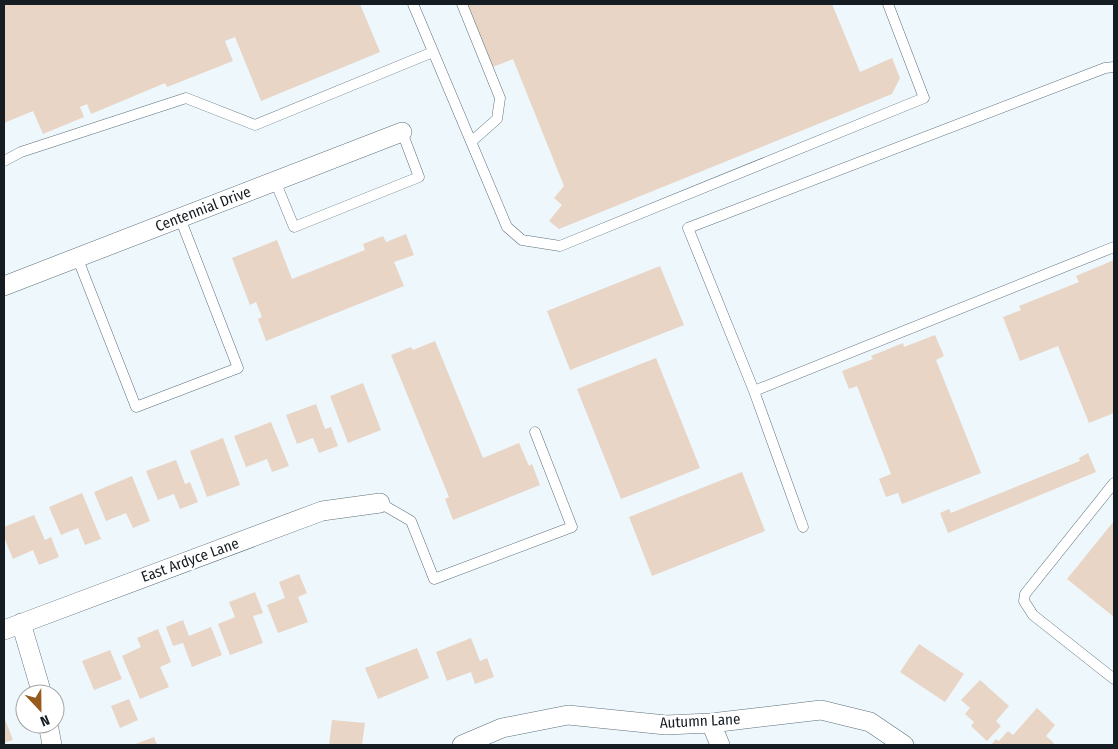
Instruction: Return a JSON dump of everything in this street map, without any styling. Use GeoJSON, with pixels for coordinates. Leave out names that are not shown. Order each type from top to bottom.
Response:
{"type":"FeatureCollection","features":[{"type":"Feature","properties":{"kind":"street","name":"Centennial Drive"},"geometry":{"type":"LineString","coordinates":[[4,286],[402,132]]}},
{"type":"Feature","properties":{"kind":"street","name":"East Ardyce Lane"},"geometry":{"type":"LineString","coordinates":[[4,630],[322,510],[380,503]]}},
{"type":"Feature","properties":{"kind":"street"},"geometry":{"type":"LineString","coordinates":[[21,623],[39,684]]}},
{"type":"Feature","properties":{"kind":"street","name":"Autumn Lane"},"geometry":{"type":"LineString","coordinates":[[462,745],[502,728],[568,714],[666,725],[711,723],[821,710],[870,722],[904,745]]}},
{"type":"Feature","properties":{"kind":"street"},"geometry":{"type":"LineString","coordinates":[[711,723],[720,745]]}},
{"type":"Feature","properties":{"kind":"lane"},"geometry":{"type":"LineString","coordinates":[[413,4],[507,227],[522,240],[560,246],[924,98],[888,4]]}},
{"type":"Feature","properties":{"kind":"lane"},"geometry":{"type":"LineString","coordinates":[[462,4],[500,98],[497,119],[471,142]]}},
{"type":"Feature","properties":{"kind":"lane"},"geometry":{"type":"LineString","coordinates":[[4,161],[21,152],[186,98],[255,125],[433,52]]}},
{"type":"Feature","properties":{"kind":"lane"},"geometry":{"type":"LineString","coordinates":[[803,527],[754,391],[688,228],[1098,70],[1114,67]]}},
{"type":"Feature","properties":{"kind":"lane"},"geometry":{"type":"LineString","coordinates":[[274,181],[294,227],[419,177],[402,132]]}},
{"type":"Feature","properties":{"kind":"lane"},"geometry":{"type":"LineString","coordinates":[[78,257],[136,407],[238,368],[180,218]]}},
{"type":"Feature","properties":{"kind":"lane"},"geometry":{"type":"LineString","coordinates":[[754,391],[1114,247]]}},
{"type":"Feature","properties":{"kind":"lane"},"geometry":{"type":"LineString","coordinates":[[380,503],[411,521],[434,579],[572,527],[535,432]]}},
{"type":"Feature","properties":{"kind":"lane"},"geometry":{"type":"LineString","coordinates":[[1114,483],[1025,594],[1024,601],[1033,615],[1114,679]]}},
{"type":"Feature","properties":{"kind":"building"},"geometry":{"type":"Polygon","coordinates":[[[4,4],[360,4],[380,52],[261,101],[235,37],[225,41],[233,61],[167,87],[165,83],[91,114],[87,104],[80,107],[84,117],[43,134],[33,111],[4,123],[4,4]]]}},
{"type":"Feature","properties":{"kind":"building"},"geometry":{"type":"Polygon","coordinates":[[[467,4],[832,4],[860,72],[892,58],[900,78],[892,94],[559,229],[549,221],[562,205],[554,198],[564,186],[513,59],[493,67],[467,4]]]}},
{"type":"Feature","properties":{"kind":"building"},"geometry":{"type":"Polygon","coordinates":[[[406,234],[414,255],[394,262],[404,286],[266,341],[258,319],[262,317],[256,302],[250,305],[232,258],[277,240],[292,279],[365,250],[363,244],[383,236],[386,242],[406,234]]]}},
{"type":"Feature","properties":{"kind":"building"},"geometry":{"type":"Polygon","coordinates":[[[1114,260],[1114,413],[1089,423],[1058,346],[1020,361],[1003,317],[1021,310],[1019,306],[1079,282],[1076,276],[1114,260]]]}},
{"type":"Feature","properties":{"kind":"building"},"geometry":{"type":"Polygon","coordinates":[[[660,266],[684,325],[570,370],[547,311],[660,266]]]}},
{"type":"Feature","properties":{"kind":"building"},"geometry":{"type":"Polygon","coordinates":[[[935,335],[944,356],[936,360],[981,473],[902,504],[898,493],[886,497],[879,479],[891,474],[857,386],[849,389],[842,371],[873,359],[871,356],[903,343],[904,347],[935,335]]]}},
{"type":"Feature","properties":{"kind":"building"},"geometry":{"type":"Polygon","coordinates":[[[435,341],[483,458],[519,443],[529,466],[532,464],[540,485],[453,520],[445,499],[449,497],[391,355],[411,347],[413,350],[435,341]]]}},
{"type":"Feature","properties":{"kind":"building"},"geometry":{"type":"Polygon","coordinates":[[[656,358],[700,468],[621,499],[577,389],[656,358]]]}},
{"type":"Feature","properties":{"kind":"building"},"geometry":{"type":"Polygon","coordinates":[[[363,383],[381,430],[348,443],[330,396],[363,383]]]}},
{"type":"Feature","properties":{"kind":"building"},"geometry":{"type":"Polygon","coordinates":[[[316,404],[325,429],[331,427],[338,446],[319,453],[313,438],[297,444],[286,415],[316,404]]]}},
{"type":"Feature","properties":{"kind":"building"},"geometry":{"type":"Polygon","coordinates":[[[271,422],[289,466],[272,472],[267,459],[246,467],[234,436],[271,422]]]}},
{"type":"Feature","properties":{"kind":"building"},"geometry":{"type":"Polygon","coordinates":[[[223,438],[240,485],[207,497],[190,451],[223,438]]]}},
{"type":"Feature","properties":{"kind":"building"},"geometry":{"type":"Polygon","coordinates":[[[1088,453],[1096,472],[948,533],[940,513],[949,509],[951,513],[1080,461],[1079,458],[1088,453]]]}},
{"type":"Feature","properties":{"kind":"building"},"geometry":{"type":"Polygon","coordinates":[[[176,460],[185,484],[190,482],[198,502],[180,509],[174,494],[158,500],[146,471],[176,460]]]}},
{"type":"Feature","properties":{"kind":"building"},"geometry":{"type":"Polygon","coordinates":[[[742,472],[765,531],[652,576],[629,517],[742,472]]]}},
{"type":"Feature","properties":{"kind":"building"},"geometry":{"type":"Polygon","coordinates":[[[132,476],[150,521],[133,528],[126,513],[106,521],[94,492],[132,476]]]}},
{"type":"Feature","properties":{"kind":"building"},"geometry":{"type":"Polygon","coordinates":[[[82,493],[101,539],[85,545],[78,528],[61,535],[49,507],[82,493]]]}},
{"type":"Feature","properties":{"kind":"building"},"geometry":{"type":"Polygon","coordinates":[[[34,515],[45,540],[51,537],[59,557],[39,565],[33,550],[13,559],[4,537],[4,527],[34,515]]]}},
{"type":"Feature","properties":{"kind":"building"},"geometry":{"type":"Polygon","coordinates":[[[1114,521],[1114,617],[1067,579],[1114,521]]]}},
{"type":"Feature","properties":{"kind":"building"},"geometry":{"type":"Polygon","coordinates":[[[299,574],[307,593],[298,597],[308,622],[278,633],[267,605],[285,598],[279,582],[299,574]]]}},
{"type":"Feature","properties":{"kind":"building"},"geometry":{"type":"Polygon","coordinates":[[[255,592],[263,613],[253,616],[263,643],[230,655],[218,624],[235,617],[229,602],[255,592]]]}},
{"type":"Feature","properties":{"kind":"building"},"geometry":{"type":"Polygon","coordinates":[[[183,620],[189,636],[211,627],[222,655],[192,667],[183,643],[173,646],[166,627],[183,620]]]}},
{"type":"Feature","properties":{"kind":"building"},"geometry":{"type":"Polygon","coordinates":[[[158,629],[171,662],[160,667],[169,687],[140,699],[122,656],[141,647],[137,638],[158,629]]]}},
{"type":"Feature","properties":{"kind":"building"},"geometry":{"type":"Polygon","coordinates":[[[471,638],[480,661],[487,658],[494,677],[475,684],[471,672],[447,681],[436,652],[471,638]]]}},
{"type":"Feature","properties":{"kind":"building"},"geometry":{"type":"Polygon","coordinates":[[[919,644],[964,674],[945,702],[900,672],[919,644]]]}},
{"type":"Feature","properties":{"kind":"building"},"geometry":{"type":"Polygon","coordinates":[[[417,648],[429,678],[378,699],[365,668],[417,648]]]}},
{"type":"Feature","properties":{"kind":"building"},"geometry":{"type":"Polygon","coordinates":[[[110,650],[122,679],[94,690],[82,661],[110,650]]]}},
{"type":"Feature","properties":{"kind":"building"},"geometry":{"type":"Polygon","coordinates":[[[980,680],[1009,706],[996,721],[1001,726],[987,741],[971,726],[974,722],[965,714],[970,708],[961,700],[980,680]]]}},
{"type":"Feature","properties":{"kind":"building"},"geometry":{"type":"Polygon","coordinates":[[[129,699],[138,720],[120,728],[111,706],[129,699]]]}},
{"type":"Feature","properties":{"kind":"building"},"geometry":{"type":"Polygon","coordinates":[[[1037,708],[1055,725],[1046,736],[1054,743],[1052,745],[991,745],[996,739],[999,741],[1008,731],[1013,735],[1037,708]]]}},
{"type":"Feature","properties":{"kind":"building"},"geometry":{"type":"Polygon","coordinates":[[[4,717],[13,740],[4,743],[4,717]]]}},
{"type":"Feature","properties":{"kind":"building"},"geometry":{"type":"Polygon","coordinates":[[[332,720],[365,723],[362,745],[329,745],[332,720]]]}},
{"type":"Feature","properties":{"kind":"building"},"geometry":{"type":"Polygon","coordinates":[[[154,737],[157,745],[133,745],[154,737]]]}}]}
